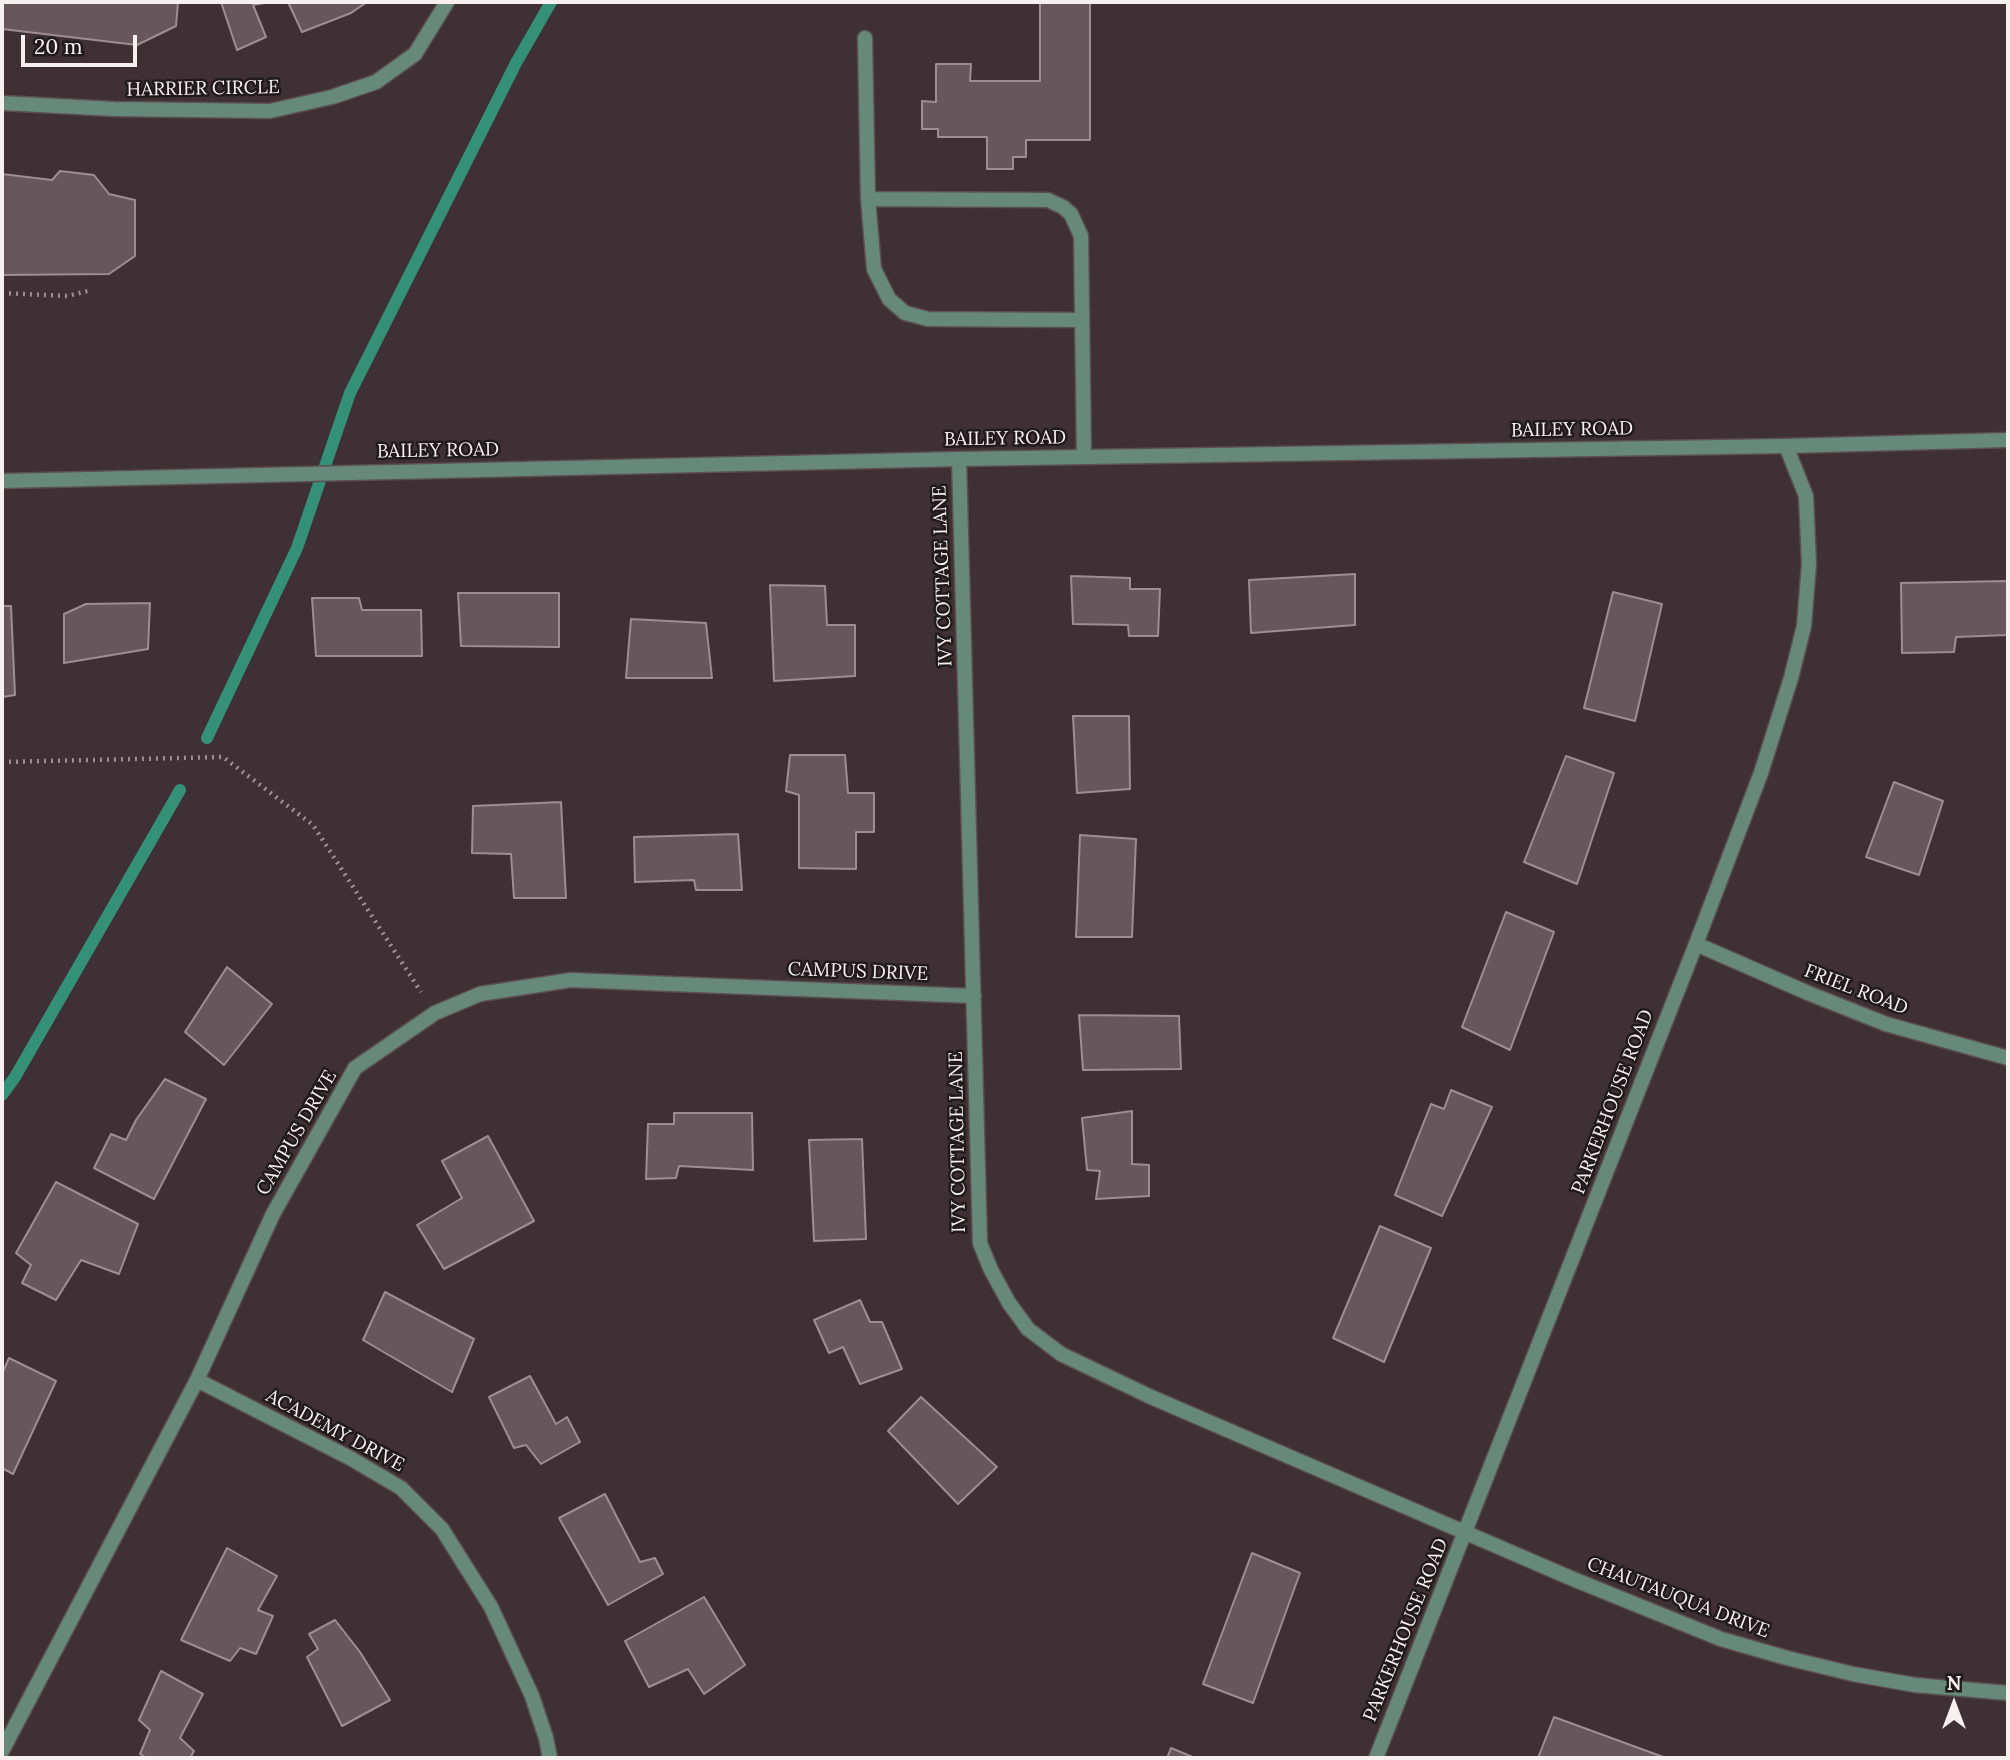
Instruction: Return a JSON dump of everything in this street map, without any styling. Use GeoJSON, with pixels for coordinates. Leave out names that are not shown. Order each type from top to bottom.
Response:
{"type":"FeatureCollection","features":[{"type":"Feature","properties":{"kind":"street","name":"HARRIER CIRCLE"},"geometry":{"type":"LineString","coordinates":[[2,103],[114,109],[270,111],[332,97],[376,82],[415,54],[447,2]]}},
{"type":"Feature","properties":{"kind":"street"},"geometry":{"type":"LineString","coordinates":[[865,38],[868,199],[874,269],[889,299],[905,313],[928,319],[1082,320]]}},
{"type":"Feature","properties":{"kind":"street"},"geometry":{"type":"LineString","coordinates":[[868,199],[1048,200],[1063,206],[1071,214],[1081,236],[1084,457]]}},
{"type":"Feature","properties":{"kind":"street","name":"BAILEY ROAD"},"geometry":{"type":"LineString","coordinates":[[2,481],[959,459],[2008,440]]}},
{"type":"Feature","properties":{"kind":"street","name":"PARKERHOUSE ROAD"},"geometry":{"type":"LineString","coordinates":[[1376,1758],[1696,944],[1761,773],[1791,678],[1804,626],[1809,564],[1806,496],[1786,446]]}},
{"type":"Feature","properties":{"kind":"street","name":"IVY COTTAGE LANE"},"geometry":{"type":"LineString","coordinates":[[959,459],[980,1243],[1003,1292],[1028,1329],[1060,1354],[1465,1532]]}},
{"type":"Feature","properties":{"kind":"street","name":"FRIEL ROAD"},"geometry":{"type":"LineString","coordinates":[[1696,944],[1886,1024],[2008,1058]]}},
{"type":"Feature","properties":{"kind":"street","name":"CAMPUS DRIVE"},"geometry":{"type":"LineString","coordinates":[[2,1751],[197,1380],[273,1214],[355,1068],[435,1013],[480,994],[571,980],[974,996]]}},
{"type":"Feature","properties":{"kind":"street","name":"ACADEMY DRIVE"},"geometry":{"type":"LineString","coordinates":[[197,1380],[350,1458],[401,1488],[442,1529],[491,1607],[532,1696],[550,1758]]}},
{"type":"Feature","properties":{"kind":"street","name":"CHAUTAUQUA DRIVE"},"geometry":{"type":"LineString","coordinates":[[1465,1532],[1721,1639],[1853,1674],[1915,1685],[2008,1693]]}},
{"type":"Feature","properties":{"kind":"path"},"geometry":{"type":"LineString","coordinates":[[2,293],[67,296],[92,290]]}},
{"type":"Feature","properties":{"kind":"path"},"geometry":{"type":"LineString","coordinates":[[2,762],[223,758],[313,825],[435,1013]]}},
{"type":"Feature","properties":{"kind":"building"},"geometry":{"type":"Polygon","coordinates":[[[2,2],[178,2],[176,26],[137,45],[2,29],[2,2]]]}},
{"type":"Feature","properties":{"kind":"building"},"geometry":{"type":"Polygon","coordinates":[[[221,2],[270,2],[253,5],[266,37],[237,50],[221,2]]]}},
{"type":"Feature","properties":{"kind":"building"},"geometry":{"type":"Polygon","coordinates":[[[288,2],[367,2],[351,13],[302,32],[288,2]]]}},
{"type":"Feature","properties":{"kind":"building"},"geometry":{"type":"Polygon","coordinates":[[[1040,2],[1090,2],[1090,140],[1026,140],[1026,157],[1013,157],[1013,169],[987,169],[987,137],[938,137],[938,129],[922,129],[922,101],[936,102],[936,64],[971,64],[970,81],[1040,81],[1040,2]]]}},
{"type":"Feature","properties":{"kind":"building"},"geometry":{"type":"Polygon","coordinates":[[[60,171],[94,175],[109,194],[135,200],[135,256],[109,274],[2,275],[2,174],[52,180],[60,171]]]}},
{"type":"Feature","properties":{"kind":"building"},"geometry":{"type":"Polygon","coordinates":[[[1355,574],[1355,625],[1251,633],[1249,580],[1355,574]]]}},
{"type":"Feature","properties":{"kind":"building"},"geometry":{"type":"Polygon","coordinates":[[[1071,576],[1130,578],[1130,589],[1160,589],[1158,636],[1129,636],[1128,625],[1073,624],[1071,576]]]}},
{"type":"Feature","properties":{"kind":"building"},"geometry":{"type":"Polygon","coordinates":[[[2008,581],[2008,635],[1956,637],[1954,652],[1902,653],[1901,583],[2008,581]]]}},
{"type":"Feature","properties":{"kind":"building"},"geometry":{"type":"Polygon","coordinates":[[[770,585],[825,586],[827,625],[855,625],[855,676],[774,681],[770,585]]]}},
{"type":"Feature","properties":{"kind":"building"},"geometry":{"type":"Polygon","coordinates":[[[1613,592],[1662,604],[1635,721],[1584,708],[1613,592]]]}},
{"type":"Feature","properties":{"kind":"building"},"geometry":{"type":"Polygon","coordinates":[[[458,593],[559,593],[559,647],[461,646],[458,593]]]}},
{"type":"Feature","properties":{"kind":"building"},"geometry":{"type":"Polygon","coordinates":[[[312,598],[359,598],[362,610],[421,610],[422,656],[316,656],[312,598]]]}},
{"type":"Feature","properties":{"kind":"building"},"geometry":{"type":"Polygon","coordinates":[[[150,603],[148,649],[64,663],[64,614],[86,604],[150,603]]]}},
{"type":"Feature","properties":{"kind":"building"},"geometry":{"type":"Polygon","coordinates":[[[2,606],[11,606],[15,695],[2,697],[2,606]]]}},
{"type":"Feature","properties":{"kind":"building"},"geometry":{"type":"Polygon","coordinates":[[[631,619],[706,623],[712,678],[626,678],[631,619]]]}},
{"type":"Feature","properties":{"kind":"building"},"geometry":{"type":"Polygon","coordinates":[[[1073,716],[1129,716],[1130,789],[1077,793],[1073,716]]]}},
{"type":"Feature","properties":{"kind":"building"},"geometry":{"type":"Polygon","coordinates":[[[790,755],[845,755],[848,793],[874,793],[874,832],[856,832],[856,869],[799,868],[799,795],[786,791],[790,755]]]}},
{"type":"Feature","properties":{"kind":"building"},"geometry":{"type":"Polygon","coordinates":[[[1566,756],[1614,773],[1577,884],[1524,862],[1566,756]]]}},
{"type":"Feature","properties":{"kind":"building"},"geometry":{"type":"Polygon","coordinates":[[[1894,782],[1943,801],[1919,875],[1866,857],[1894,782]]]}},
{"type":"Feature","properties":{"kind":"building"},"geometry":{"type":"Polygon","coordinates":[[[561,802],[566,898],[514,898],[511,854],[472,853],[473,806],[561,802]]]}},
{"type":"Feature","properties":{"kind":"building"},"geometry":{"type":"Polygon","coordinates":[[[738,834],[742,890],[696,890],[694,880],[635,882],[634,837],[738,834]]]}},
{"type":"Feature","properties":{"kind":"building"},"geometry":{"type":"Polygon","coordinates":[[[1080,835],[1136,839],[1132,937],[1076,937],[1080,835]]]}},
{"type":"Feature","properties":{"kind":"building"},"geometry":{"type":"Polygon","coordinates":[[[1506,912],[1554,932],[1510,1050],[1462,1027],[1506,912]]]}},
{"type":"Feature","properties":{"kind":"building"},"geometry":{"type":"Polygon","coordinates":[[[227,967],[272,1004],[224,1065],[185,1032],[227,967]]]}},
{"type":"Feature","properties":{"kind":"building"},"geometry":{"type":"Polygon","coordinates":[[[1079,1015],[1179,1016],[1181,1069],[1083,1070],[1079,1015]]]}},
{"type":"Feature","properties":{"kind":"building"},"geometry":{"type":"Polygon","coordinates":[[[165,1079],[206,1099],[154,1199],[94,1168],[111,1134],[126,1140],[136,1120],[165,1079]]]}},
{"type":"Feature","properties":{"kind":"building"},"geometry":{"type":"Polygon","coordinates":[[[1451,1090],[1492,1107],[1442,1216],[1395,1195],[1431,1104],[1444,1109],[1451,1090]]]}},
{"type":"Feature","properties":{"kind":"building"},"geometry":{"type":"Polygon","coordinates":[[[1132,1111],[1132,1164],[1149,1165],[1149,1196],[1096,1199],[1100,1171],[1087,1170],[1082,1118],[1132,1111]]]}},
{"type":"Feature","properties":{"kind":"building"},"geometry":{"type":"Polygon","coordinates":[[[674,1113],[752,1113],[753,1170],[679,1166],[676,1178],[646,1179],[648,1124],[674,1124],[674,1113]]]}},
{"type":"Feature","properties":{"kind":"building"},"geometry":{"type":"Polygon","coordinates":[[[488,1136],[534,1221],[444,1269],[417,1225],[462,1198],[442,1161],[488,1136]]]}},
{"type":"Feature","properties":{"kind":"building"},"geometry":{"type":"Polygon","coordinates":[[[862,1139],[866,1239],[814,1241],[809,1140],[862,1139]]]}},
{"type":"Feature","properties":{"kind":"building"},"geometry":{"type":"Polygon","coordinates":[[[56,1182],[138,1224],[119,1274],[81,1260],[56,1300],[22,1283],[31,1265],[16,1253],[56,1182]]]}},
{"type":"Feature","properties":{"kind":"building"},"geometry":{"type":"Polygon","coordinates":[[[1380,1226],[1431,1248],[1384,1362],[1333,1338],[1380,1226]]]}},
{"type":"Feature","properties":{"kind":"building"},"geometry":{"type":"Polygon","coordinates":[[[385,1292],[474,1339],[452,1392],[363,1340],[385,1292]]]}},
{"type":"Feature","properties":{"kind":"building"},"geometry":{"type":"Polygon","coordinates":[[[860,1300],[870,1322],[882,1322],[902,1369],[860,1384],[843,1347],[829,1353],[814,1320],[860,1300]]]}},
{"type":"Feature","properties":{"kind":"building"},"geometry":{"type":"Polygon","coordinates":[[[9,1358],[56,1381],[13,1474],[2,1468],[2,1374],[9,1358]]]}},
{"type":"Feature","properties":{"kind":"building"},"geometry":{"type":"Polygon","coordinates":[[[530,1376],[556,1424],[567,1417],[580,1442],[541,1464],[526,1445],[514,1448],[489,1397],[530,1376]]]}},
{"type":"Feature","properties":{"kind":"building"},"geometry":{"type":"Polygon","coordinates":[[[921,1397],[997,1467],[958,1504],[888,1431],[921,1397]]]}},
{"type":"Feature","properties":{"kind":"building"},"geometry":{"type":"Polygon","coordinates":[[[605,1494],[640,1562],[655,1558],[663,1574],[608,1605],[559,1518],[605,1494]]]}},
{"type":"Feature","properties":{"kind":"building"},"geometry":{"type":"Polygon","coordinates":[[[227,1548],[277,1576],[258,1610],[273,1616],[256,1654],[240,1648],[230,1661],[181,1640],[227,1548]]]}},
{"type":"Feature","properties":{"kind":"building"},"geometry":{"type":"Polygon","coordinates":[[[1252,1553],[1300,1573],[1253,1703],[1203,1684],[1252,1553]]]}},
{"type":"Feature","properties":{"kind":"building"},"geometry":{"type":"Polygon","coordinates":[[[704,1597],[745,1665],[704,1694],[688,1669],[649,1687],[625,1641],[704,1597]]]}},
{"type":"Feature","properties":{"kind":"building"},"geometry":{"type":"Polygon","coordinates":[[[335,1620],[360,1652],[390,1700],[342,1726],[307,1657],[318,1649],[309,1634],[335,1620]]]}},
{"type":"Feature","properties":{"kind":"building"},"geometry":{"type":"Polygon","coordinates":[[[161,1671],[203,1694],[180,1738],[194,1751],[190,1758],[147,1758],[140,1754],[150,1730],[139,1720],[161,1671]]]}},
{"type":"Feature","properties":{"kind":"building"},"geometry":{"type":"Polygon","coordinates":[[[1554,1717],[1666,1758],[1538,1758],[1554,1717]]]}},
{"type":"Feature","properties":{"kind":"building"},"geometry":{"type":"Polygon","coordinates":[[[1171,1748],[1195,1758],[1167,1758],[1171,1748]]]}},
{"type":"Feature","properties":{"kind":"waterway"},"geometry":{"type":"LineString","coordinates":[[207,738],[297,548],[350,393],[516,63],[551,2]]}},
{"type":"Feature","properties":{"kind":"waterway"},"geometry":{"type":"LineString","coordinates":[[2,1095],[15,1077],[180,790]]}}]}
